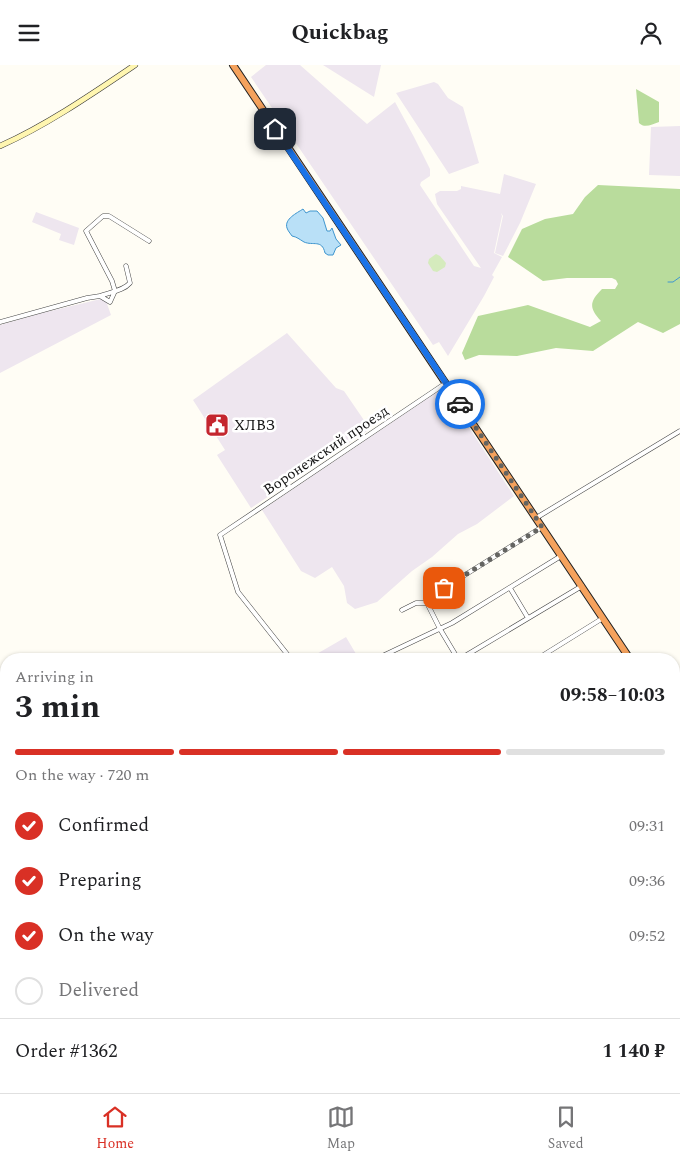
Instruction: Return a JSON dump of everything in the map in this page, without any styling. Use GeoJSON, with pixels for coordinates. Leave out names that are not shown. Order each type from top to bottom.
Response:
{"type":"FeatureCollection","features":[{"type":"Feature","properties":{"kind":"highway"},"geometry":{"type":"LineString","coordinates":[[232,65],[626,653]]}},
{"type":"Feature","properties":{"kind":"main road"},"geometry":{"type":"LineString","coordinates":[[0,146],[52,119],[135,65]]}},
{"type":"Feature","properties":{"kind":"street"},"geometry":{"type":"LineString","coordinates":[[100,296],[110,302],[115,291],[112,281],[86,231],[99,218],[109,216],[149,241]]}},
{"type":"Feature","properties":{"kind":"street"},"geometry":{"type":"LineString","coordinates":[[0,322],[124,288],[130,283],[126,266]]}},
{"type":"Feature","properties":{"kind":"street","name":"Воронежский проезд"},"geometry":{"type":"LineString","coordinates":[[286,653],[238,592],[220,535],[446,383]]}},
{"type":"Feature","properties":{"kind":"street"},"geometry":{"type":"LineString","coordinates":[[536,518],[680,431]]}},
{"type":"Feature","properties":{"kind":"street"},"geometry":{"type":"LineString","coordinates":[[402,610],[416,603],[427,603],[444,588],[542,527]]}},
{"type":"Feature","properties":{"kind":"street"},"geometry":{"type":"LineString","coordinates":[[389,653],[440,629],[561,556]]}},
{"type":"Feature","properties":{"kind":"street"},"geometry":{"type":"LineString","coordinates":[[469,653],[582,586]]}},
{"type":"Feature","properties":{"kind":"street"},"geometry":{"type":"LineString","coordinates":[[510,588],[528,617]]}},
{"type":"Feature","properties":{"kind":"street"},"geometry":{"type":"LineString","coordinates":[[427,603],[455,653]]}},
{"type":"Feature","properties":{"kind":"street"},"geometry":{"type":"LineString","coordinates":[[547,653],[603,618]]}},
{"type":"Feature","properties":{"kind":"shaded area"},"geometry":{"type":"Polygon","coordinates":[[[266,65],[300,65],[367,124],[395,102],[430,169],[430,176],[421,182],[420,185],[474,266],[481,268],[437,204],[435,194],[440,191],[457,191],[461,189],[461,186],[500,194],[504,174],[536,184],[520,223],[503,256],[495,253],[503,216],[501,213],[502,216],[494,253],[502,257],[492,275],[494,277],[484,296],[448,356],[439,342],[433,345],[251,77],[266,65]]]}},
{"type":"Feature","properties":{"kind":"shaded area"},"geometry":{"type":"Polygon","coordinates":[[[323,65],[381,65],[374,97],[323,65]]]}},
{"type":"Feature","properties":{"kind":"shaded area"},"geometry":{"type":"Polygon","coordinates":[[[434,82],[438,84],[448,98],[463,107],[479,163],[449,174],[396,93],[434,82]]]}},
{"type":"Feature","properties":{"kind":"shaded area"},"geometry":{"type":"Polygon","coordinates":[[[680,126],[680,176],[649,175],[651,127],[680,126]]]}},
{"type":"Feature","properties":{"kind":"shaded area"},"geometry":{"type":"Polygon","coordinates":[[[36,212],[79,228],[74,245],[59,240],[61,234],[32,222],[36,212]]]}},
{"type":"Feature","properties":{"kind":"shaded area"},"geometry":{"type":"Polygon","coordinates":[[[105,298],[111,315],[0,373],[0,325],[105,298]]]}},
{"type":"Feature","properties":{"kind":"shaded area"},"geometry":{"type":"Polygon","coordinates":[[[287,333],[336,388],[344,391],[370,429],[251,508],[217,455],[225,450],[193,400],[287,333]]]}},
{"type":"Feature","properties":{"kind":"shaded area"},"geometry":{"type":"Polygon","coordinates":[[[443,388],[514,496],[477,524],[458,534],[377,602],[355,609],[347,603],[344,586],[332,567],[315,578],[301,571],[262,510],[443,388]]]}},
{"type":"Feature","properties":{"kind":"shaded area"},"geometry":{"type":"Polygon","coordinates":[[[346,637],[355,653],[318,653],[346,637]]]}},
{"type":"Feature","properties":{"kind":"green space"},"geometry":{"type":"Polygon","coordinates":[[[636,89],[659,102],[659,122],[646,126],[639,123],[636,89]]]}},
{"type":"Feature","properties":{"kind":"green space"},"geometry":{"type":"Polygon","coordinates":[[[598,185],[680,189],[680,324],[663,333],[638,322],[593,351],[556,348],[517,356],[479,355],[465,360],[462,353],[478,316],[528,305],[590,327],[601,321],[594,312],[593,301],[602,289],[615,289],[618,284],[616,280],[612,278],[567,278],[543,281],[508,257],[522,229],[545,219],[573,214],[585,197],[598,185]]]}},
{"type":"Feature","properties":{"kind":"green space"},"geometry":{"type":"Polygon","coordinates":[[[436,254],[446,263],[445,267],[437,272],[433,271],[428,263],[429,259],[436,254]]]}},
{"type":"Feature","properties":{"kind":"water"},"geometry":{"type":"Polygon","coordinates":[[[303,209],[306,213],[317,211],[323,218],[327,231],[330,231],[332,228],[336,239],[341,245],[336,248],[333,255],[325,253],[319,244],[304,242],[292,236],[288,231],[287,222],[289,219],[303,209]]]}},
{"type":"Feature","properties":{"kind":"waterway"},"geometry":{"type":"LineString","coordinates":[[668,282],[673,282],[680,277]]}},
{"type":"Feature","properties":{"kind":"way so far"},"geometry":{"type":"LineString","coordinates":[[444,588],[542,527],[460,404]]}},
{"type":"Feature","properties":{"kind":"place","name":"ХЛВЗ"},"geometry":{"type":"Point","coordinates":[217,425]}},
{"type":"Feature","properties":{"kind":"route"},"geometry":{"type":"LineString","coordinates":[[275,129],[460,404]]}}]}
